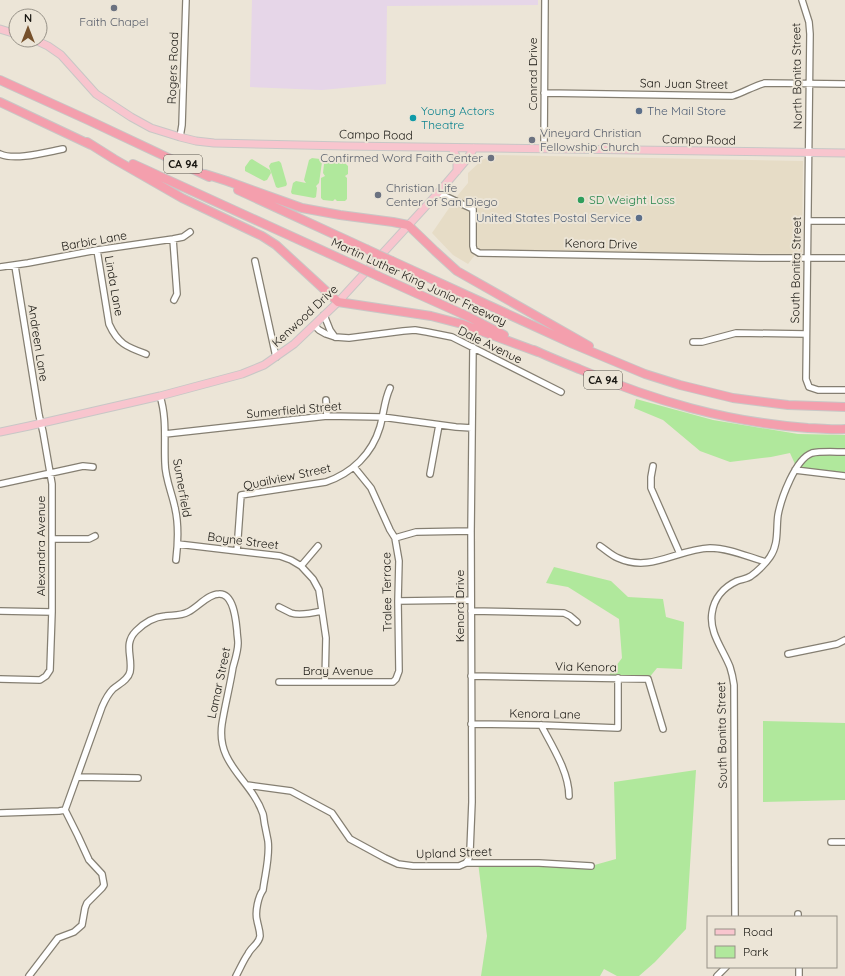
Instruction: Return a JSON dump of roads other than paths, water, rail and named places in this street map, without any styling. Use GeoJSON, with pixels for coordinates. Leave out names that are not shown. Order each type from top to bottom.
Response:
{"type":"FeatureCollection","features":[{"type":"Feature","properties":{"kind":"highway","name":"Martin Luther King Junior Freeway"},"geometry":{"type":"LineString","coordinates":[[0,80],[573,344],[645,374],[680,385],[732,398],[788,406],[845,407]]}},
{"type":"Feature","properties":{"kind":"highway","name":"Martin Luther King Junior Freeway"},"geometry":{"type":"LineString","coordinates":[[0,102],[104,151],[467,316],[538,352],[609,382],[680,406],[728,417],[762,423],[845,429]]}},
{"type":"Feature","properties":{"kind":"highway"},"geometry":{"type":"LineString","coordinates":[[87,142],[182,198],[262,236],[276,245],[338,302],[431,316],[462,324],[538,352]]}},
{"type":"Feature","properties":{"kind":"highway"},"geometry":{"type":"LineString","coordinates":[[204,174],[302,208],[408,225],[458,271],[616,362]]}},
{"type":"Feature","properties":{"kind":"main road","name":"Campo Road"},"geometry":{"type":"LineString","coordinates":[[48,46],[61,55],[96,94],[112,105],[146,126],[196,141],[452,148],[845,153]]}},
{"type":"Feature","properties":{"kind":"main road"},"geometry":{"type":"LineString","coordinates":[[452,148],[457,158],[456,171]]}},
{"type":"Feature","properties":{"kind":"main road","name":"Kenwood Drive"},"geometry":{"type":"LineString","coordinates":[[0,432],[160,396],[242,374],[264,365],[294,344],[338,302],[438,193],[467,159],[474,148]]}},
{"type":"Feature","properties":{"kind":"street","name":"Rogers Road"},"geometry":{"type":"LineString","coordinates":[[180,137],[182,125],[186,0]]}},
{"type":"Feature","properties":{"kind":"street","name":"Conrad Drive"},"geometry":{"type":"LineString","coordinates":[[544,149],[545,0]]}},
{"type":"Feature","properties":{"kind":"street","name":"North Bonita Street"},"geometry":{"type":"LineString","coordinates":[[802,0],[810,26],[809,152]]}},
{"type":"Feature","properties":{"kind":"street","name":"San Juan Street"},"geometry":{"type":"LineString","coordinates":[[544,93],[732,96],[741,94],[755,86],[765,83],[845,84]]}},
{"type":"Feature","properties":{"kind":"street"},"geometry":{"type":"LineString","coordinates":[[0,154],[4,156],[17,157],[63,149]]}},
{"type":"Feature","properties":{"kind":"street","name":"South Bonita Street"},"geometry":{"type":"LineString","coordinates":[[809,152],[806,379],[809,387],[818,390],[845,390]]}},
{"type":"Feature","properties":{"kind":"street","name":"Kenora Drive"},"geometry":{"type":"LineString","coordinates":[[438,193],[473,209],[473,246],[474,250],[479,253],[808,258]]}},
{"type":"Feature","properties":{"kind":"street"},"geometry":{"type":"LineString","coordinates":[[808,221],[845,221]]}},
{"type":"Feature","properties":{"kind":"street","name":"Barbic Lane"},"geometry":{"type":"LineString","coordinates":[[0,267],[15,266],[97,250],[173,239],[182,237],[190,232]]}},
{"type":"Feature","properties":{"kind":"street"},"geometry":{"type":"LineString","coordinates":[[173,239],[177,294],[174,300]]}},
{"type":"Feature","properties":{"kind":"street","name":"Linda Lane"},"geometry":{"type":"LineString","coordinates":[[97,250],[109,324],[114,334],[126,346],[146,354]]}},
{"type":"Feature","properties":{"kind":"street"},"geometry":{"type":"LineString","coordinates":[[808,258],[845,258]]}},
{"type":"Feature","properties":{"kind":"street"},"geometry":{"type":"LineString","coordinates":[[255,261],[276,357]]}},
{"type":"Feature","properties":{"kind":"street","name":"Andreen Lane"},"geometry":{"type":"LineString","coordinates":[[15,266],[41,423]]}},
{"type":"Feature","properties":{"kind":"street"},"geometry":{"type":"LineString","coordinates":[[324,315],[330,330],[335,337]]}},
{"type":"Feature","properties":{"kind":"street","name":"Dale Avenue"},"geometry":{"type":"LineString","coordinates":[[314,325],[323,332],[335,337],[349,338],[415,330],[452,337],[561,392]]}},
{"type":"Feature","properties":{"kind":"street"},"geometry":{"type":"LineString","coordinates":[[693,342],[702,342],[736,333],[806,334]]}},
{"type":"Feature","properties":{"kind":"street","name":"Kenora Drive"},"geometry":{"type":"LineString","coordinates":[[466,863],[469,858],[470,851],[472,802],[471,531],[473,347]]}},
{"type":"Feature","properties":{"kind":"street","name":"Quailview Street"},"geometry":{"type":"LineString","coordinates":[[237,551],[241,495],[326,482],[344,474],[354,467],[364,458],[372,446],[382,417],[386,396],[390,388]]}},
{"type":"Feature","properties":{"kind":"street","name":"Sumerfield"},"geometry":{"type":"LineString","coordinates":[[160,396],[165,434],[165,464],[176,509],[178,544],[176,560]]}},
{"type":"Feature","properties":{"kind":"street"},"geometry":{"type":"LineString","coordinates":[[326,400],[327,416]]}},
{"type":"Feature","properties":{"kind":"street","name":"Sumerfield Street"},"geometry":{"type":"LineString","coordinates":[[165,434],[327,416],[382,417],[472,428]]}},
{"type":"Feature","properties":{"kind":"street","name":"Alexandra Avenue"},"geometry":{"type":"LineString","coordinates":[[0,679],[40,680],[46,676],[50,670],[52,612],[52,484],[41,423]]}},
{"type":"Feature","properties":{"kind":"street"},"geometry":{"type":"LineString","coordinates":[[430,474],[439,425]]}},
{"type":"Feature","properties":{"kind":"street","name":"South Bonita Street"},"geometry":{"type":"LineString","coordinates":[[735,916],[734,684],[729,666],[714,634],[712,613],[717,598],[726,588],[751,577],[771,555],[776,542],[778,515],[784,494],[802,459],[812,453],[845,452]]}},
{"type":"Feature","properties":{"kind":"street"},"geometry":{"type":"LineString","coordinates":[[0,484],[83,466],[93,467]]}},
{"type":"Feature","properties":{"kind":"street"},"geometry":{"type":"LineString","coordinates":[[653,466],[651,488],[680,554]]}},
{"type":"Feature","properties":{"kind":"street","name":"Tralee Terrace"},"geometry":{"type":"LineString","coordinates":[[354,467],[371,488],[395,538],[398,561],[400,671],[396,679]]}},
{"type":"Feature","properties":{"kind":"street"},"geometry":{"type":"LineString","coordinates":[[795,470],[845,476]]}},
{"type":"Feature","properties":{"kind":"street"},"geometry":{"type":"LineString","coordinates":[[395,538],[416,532],[471,531]]}},
{"type":"Feature","properties":{"kind":"street"},"geometry":{"type":"LineString","coordinates":[[52,539],[89,539],[95,536]]}},
{"type":"Feature","properties":{"kind":"street","name":"Boyne Street"},"geometry":{"type":"LineString","coordinates":[[178,544],[280,556],[301,566],[309,574],[319,590],[326,638],[325,682]]}},
{"type":"Feature","properties":{"kind":"street"},"geometry":{"type":"LineString","coordinates":[[301,566],[318,546]]}},
{"type":"Feature","properties":{"kind":"street"},"geometry":{"type":"LineString","coordinates":[[600,546],[618,558],[634,562],[651,562],[691,551],[710,548],[731,551],[766,562]]}},
{"type":"Feature","properties":{"kind":"street","name":"Lamar Street"},"geometry":{"type":"LineString","coordinates":[[65,810],[102,707],[111,692],[127,677],[130,672],[129,645],[131,638],[136,631],[154,618],[185,614],[213,595],[220,594],[229,598],[232,603],[236,620],[238,644],[220,734],[225,754],[231,766],[247,785],[262,813],[268,842],[268,857],[263,890],[256,916],[260,929],[260,937],[256,945],[248,952],[236,976]]}},
{"type":"Feature","properties":{"kind":"street"},"geometry":{"type":"LineString","coordinates":[[398,601],[471,600]]}},
{"type":"Feature","properties":{"kind":"street"},"geometry":{"type":"LineString","coordinates":[[279,607],[294,614],[309,614],[322,611]]}},
{"type":"Feature","properties":{"kind":"street"},"geometry":{"type":"LineString","coordinates":[[0,611],[52,612]]}},
{"type":"Feature","properties":{"kind":"street"},"geometry":{"type":"LineString","coordinates":[[471,611],[564,613],[577,622]]}},
{"type":"Feature","properties":{"kind":"street"},"geometry":{"type":"LineString","coordinates":[[788,654],[837,644],[845,640]]}},
{"type":"Feature","properties":{"kind":"street","name":"Via Kenora"},"geometry":{"type":"LineString","coordinates":[[471,676],[648,679],[663,729]]}},
{"type":"Feature","properties":{"kind":"street","name":"Kenora Lane"},"geometry":{"type":"LineString","coordinates":[[471,724],[618,728],[618,678]]}},
{"type":"Feature","properties":{"kind":"street","name":"Bray Avenue"},"geometry":{"type":"LineString","coordinates":[[279,682],[393,682],[396,679]]}},
{"type":"Feature","properties":{"kind":"street"},"geometry":{"type":"LineString","coordinates":[[541,725],[565,771],[569,796]]}},
{"type":"Feature","properties":{"kind":"street"},"geometry":{"type":"LineString","coordinates":[[78,777],[138,778]]}},
{"type":"Feature","properties":{"kind":"street","name":"Upland Street"},"geometry":{"type":"LineString","coordinates":[[247,785],[291,791],[332,813],[350,839],[398,864],[413,866],[459,866],[466,863],[538,863],[591,866]]}},
{"type":"Feature","properties":{"kind":"street"},"geometry":{"type":"LineString","coordinates":[[0,813],[65,810],[89,860],[102,874],[104,885],[87,903],[82,925],[74,932],[58,938],[29,976]]}},
{"type":"Feature","properties":{"kind":"street"},"geometry":{"type":"LineString","coordinates":[[831,842],[845,842]]}},
{"type":"Feature","properties":{"kind":"street"},"geometry":{"type":"LineString","coordinates":[[716,976],[725,968]]}},
{"type":"Feature","properties":{"kind":"place","name":"Faith Chapel"},"geometry":{"type":"Point","coordinates":[114,8]}},
{"type":"Feature","properties":{"kind":"place","name":"The Mail Store"},"geometry":{"type":"Point","coordinates":[639,111]}},
{"type":"Feature","properties":{"kind":"place","name":"Young Actors Theatre"},"geometry":{"type":"Point","coordinates":[413,118]}},
{"type":"Feature","properties":{"kind":"place","name":"Vineyard Christian Fellowship Church"},"geometry":{"type":"Point","coordinates":[532,140]}},
{"type":"Feature","properties":{"kind":"place","name":"Confirmed Word Faith Center"},"geometry":{"type":"Point","coordinates":[491,158]}},
{"type":"Feature","properties":{"kind":"place","name":"Christian Life Center of San Diego"},"geometry":{"type":"Point","coordinates":[378,195]}},
{"type":"Feature","properties":{"kind":"place","name":"SD Weight Loss"},"geometry":{"type":"Point","coordinates":[581,200]}},
{"type":"Feature","properties":{"kind":"place","name":"United States Postal Service"},"geometry":{"type":"Point","coordinates":[639,218]}}]}
